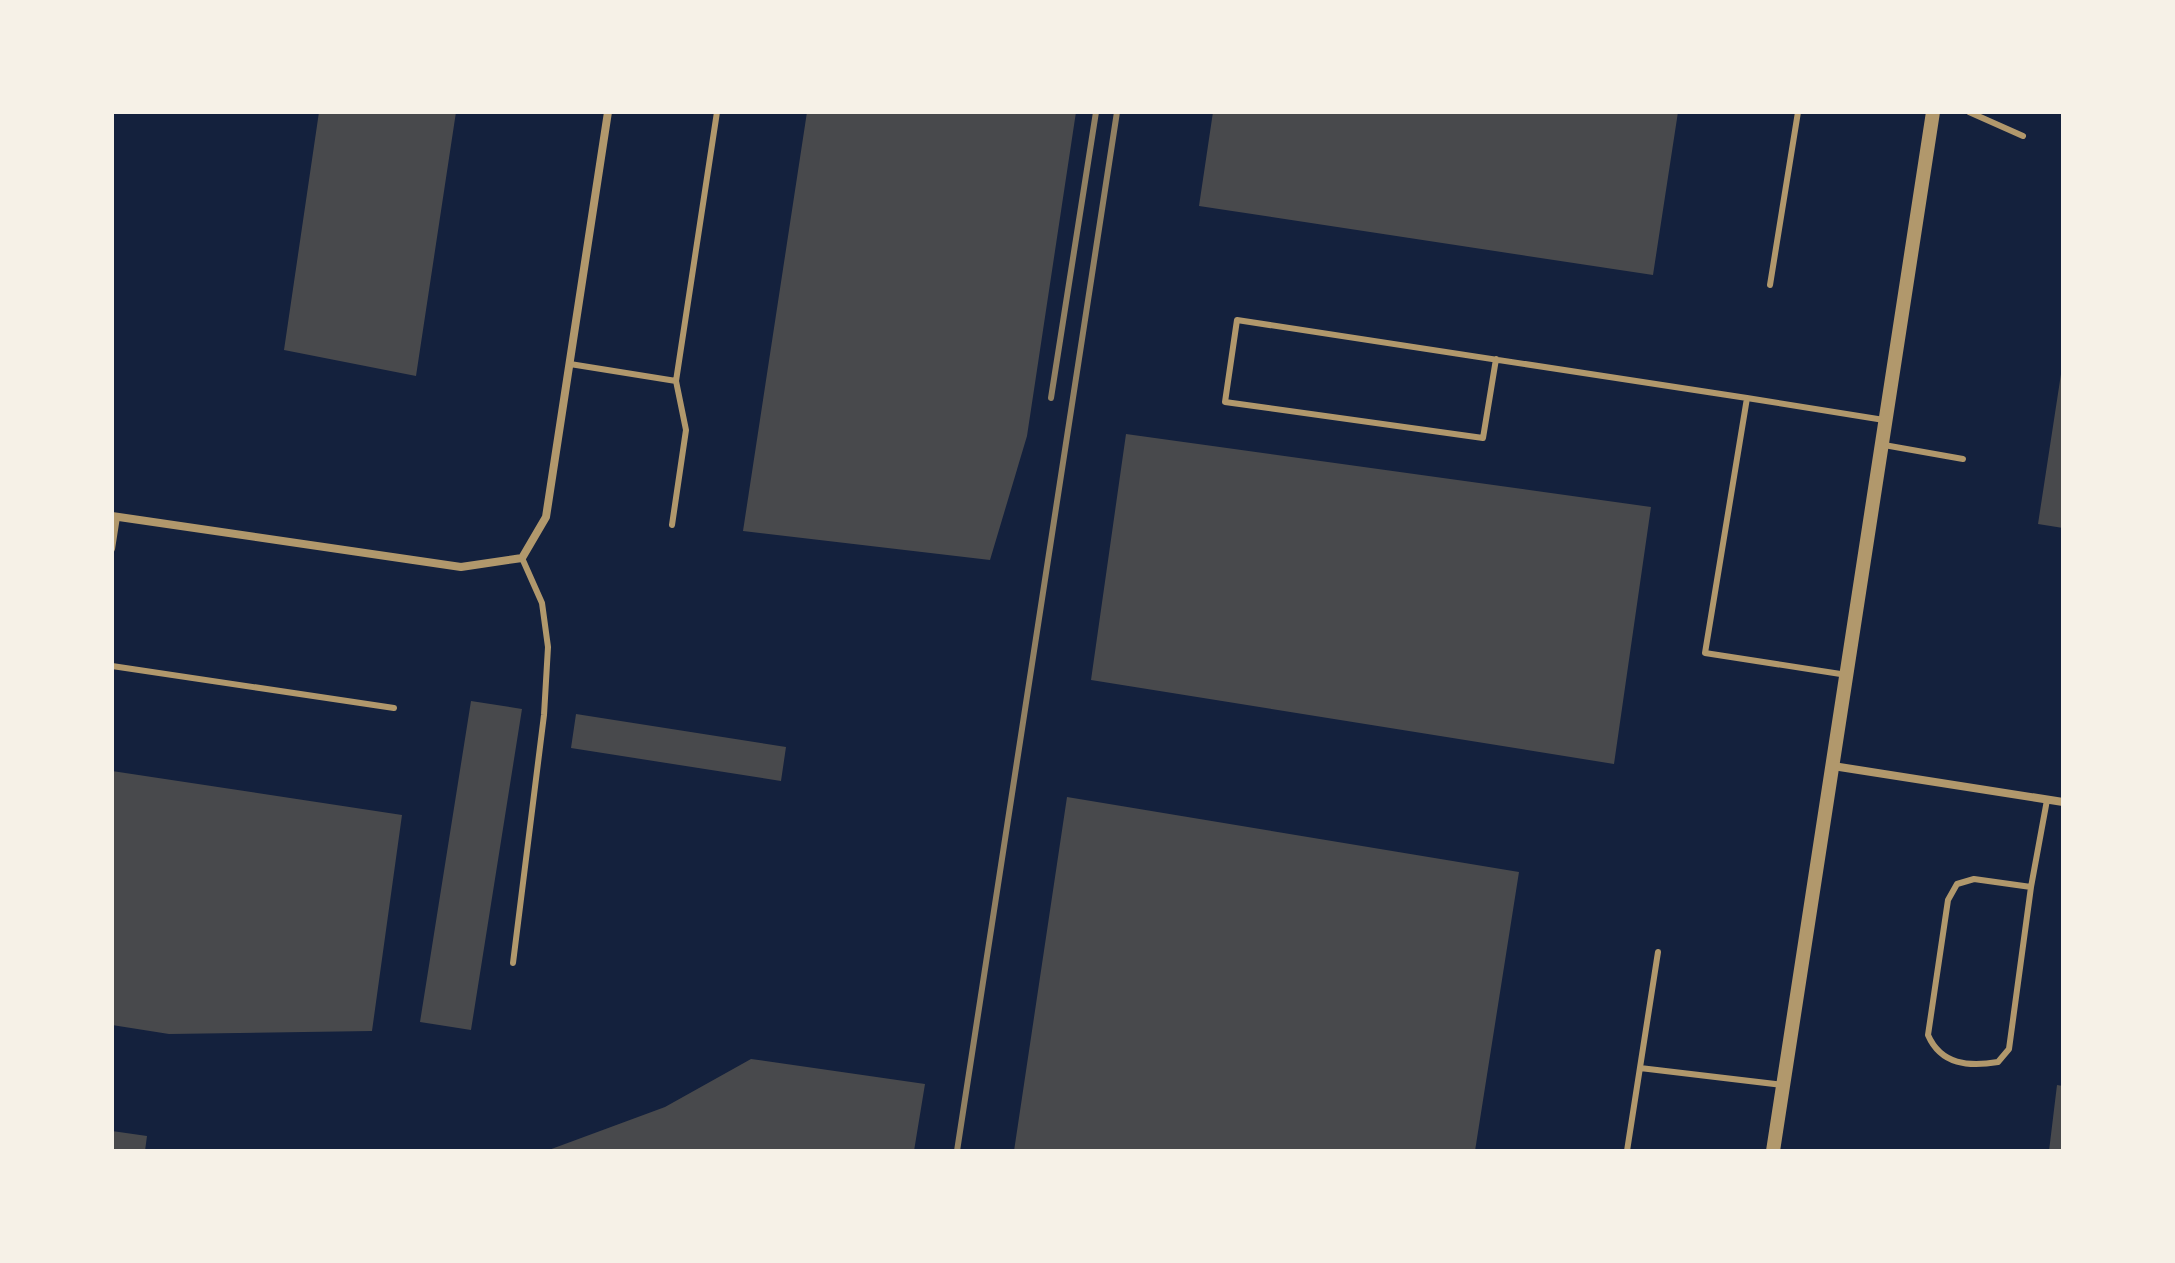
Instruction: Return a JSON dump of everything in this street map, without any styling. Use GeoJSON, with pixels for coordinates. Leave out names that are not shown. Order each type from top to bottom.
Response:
{"type":"FeatureCollection","features":[{"type":"Feature","properties":{"kind":"street"},"geometry":{"type":"LineString","coordinates":[[114,517],[461,567],[522,558],[546,517],[608,112]]}},
{"type":"Feature","properties":{"kind":"street"},"geometry":{"type":"LineString","coordinates":[[1773,1151],[1933,112]]}},
{"type":"Feature","properties":{"kind":"street"},"geometry":{"type":"LineString","coordinates":[[1833,766],[2063,802]]}},
{"type":"Feature","properties":{"kind":"lane"},"geometry":{"type":"LineString","coordinates":[[672,525],[686,430],[676,381],[717,112]]}},
{"type":"Feature","properties":{"kind":"lane"},"geometry":{"type":"LineString","coordinates":[[1770,285],[1798,112]]}},
{"type":"Feature","properties":{"kind":"lane"},"geometry":{"type":"LineString","coordinates":[[1969,112],[2023,136]]}},
{"type":"Feature","properties":{"kind":"lane"},"geometry":{"type":"LineString","coordinates":[[1496,359],[1483,438],[1225,402],[1237,320],[1496,359],[1886,420]]}},
{"type":"Feature","properties":{"kind":"lane"},"geometry":{"type":"LineString","coordinates":[[570,364],[676,381]]}},
{"type":"Feature","properties":{"kind":"lane"},"geometry":{"type":"LineString","coordinates":[[1747,398],[1705,653],[1847,675]]}},
{"type":"Feature","properties":{"kind":"lane"},"geometry":{"type":"LineString","coordinates":[[1882,445],[1963,459]]}},
{"type":"Feature","properties":{"kind":"lane"},"geometry":{"type":"LineString","coordinates":[[112,549],[114,517]]}},
{"type":"Feature","properties":{"kind":"lane"},"geometry":{"type":"LineString","coordinates":[[513,963],[544,715],[548,647],[542,603],[522,558]]}},
{"type":"Feature","properties":{"kind":"lane"},"geometry":{"type":"LineString","coordinates":[[112,666],[394,708]]}},
{"type":"Feature","properties":{"kind":"lane"},"geometry":{"type":"LineString","coordinates":[[2031,887],[1974,879],[1957,884],[1948,900],[1928,1035],[1935,1051],[1951,1060],[1980,1065],[1998,1062],[2009,1049],[2031,887],[2047,800]]}},
{"type":"Feature","properties":{"kind":"lane"},"geometry":{"type":"LineString","coordinates":[[1627,1151],[1658,952]]}},
{"type":"Feature","properties":{"kind":"lane"},"geometry":{"type":"LineString","coordinates":[[1640,1068],[1783,1085]]}},
{"type":"Feature","properties":{"kind":"building"},"geometry":{"type":"Polygon","coordinates":[[[319,112],[456,112],[416,376],[284,350],[319,112]]]}},
{"type":"Feature","properties":{"kind":"building"},"geometry":{"type":"Polygon","coordinates":[[[807,112],[1076,112],[1027,436],[990,560],[743,531],[807,112]]]}},
{"type":"Feature","properties":{"kind":"building"},"geometry":{"type":"Polygon","coordinates":[[[1213,112],[1678,112],[1653,275],[1199,206],[1213,112]]]}},
{"type":"Feature","properties":{"kind":"building"},"geometry":{"type":"Polygon","coordinates":[[[2063,374],[2063,528],[2038,524],[2063,374]]]}},
{"type":"Feature","properties":{"kind":"building"},"geometry":{"type":"Polygon","coordinates":[[[1126,434],[1651,507],[1614,764],[1091,680],[1126,434]]]}},
{"type":"Feature","properties":{"kind":"building"},"geometry":{"type":"Polygon","coordinates":[[[471,701],[522,709],[471,1030],[420,1022],[471,701]]]}},
{"type":"Feature","properties":{"kind":"building"},"geometry":{"type":"Polygon","coordinates":[[[576,714],[786,747],[781,781],[571,748],[576,714]]]}},
{"type":"Feature","properties":{"kind":"building"},"geometry":{"type":"Polygon","coordinates":[[[112,771],[402,815],[372,1031],[169,1034],[112,1025],[112,771]]]}},
{"type":"Feature","properties":{"kind":"building"},"geometry":{"type":"Polygon","coordinates":[[[1067,797],[1519,872],[1475,1151],[1014,1151],[1067,797]]]}},
{"type":"Feature","properties":{"kind":"building"},"geometry":{"type":"Polygon","coordinates":[[[751,1059],[925,1084],[914,1151],[546,1151],[665,1107],[751,1059]]]}},
{"type":"Feature","properties":{"kind":"building"},"geometry":{"type":"Polygon","coordinates":[[[2057,1085],[2063,1086],[2063,1151],[2049,1151],[2057,1085]]]}},
{"type":"Feature","properties":{"kind":"building"},"geometry":{"type":"Polygon","coordinates":[[[112,1131],[147,1136],[145,1151],[112,1151],[112,1131]]]}},
{"type":"Feature","properties":{"kind":"railway"},"geometry":{"type":"LineString","coordinates":[[1051,398],[1096,112]]}},
{"type":"Feature","properties":{"kind":"railway"},"geometry":{"type":"LineString","coordinates":[[957,1151],[1117,112]]}}]}
